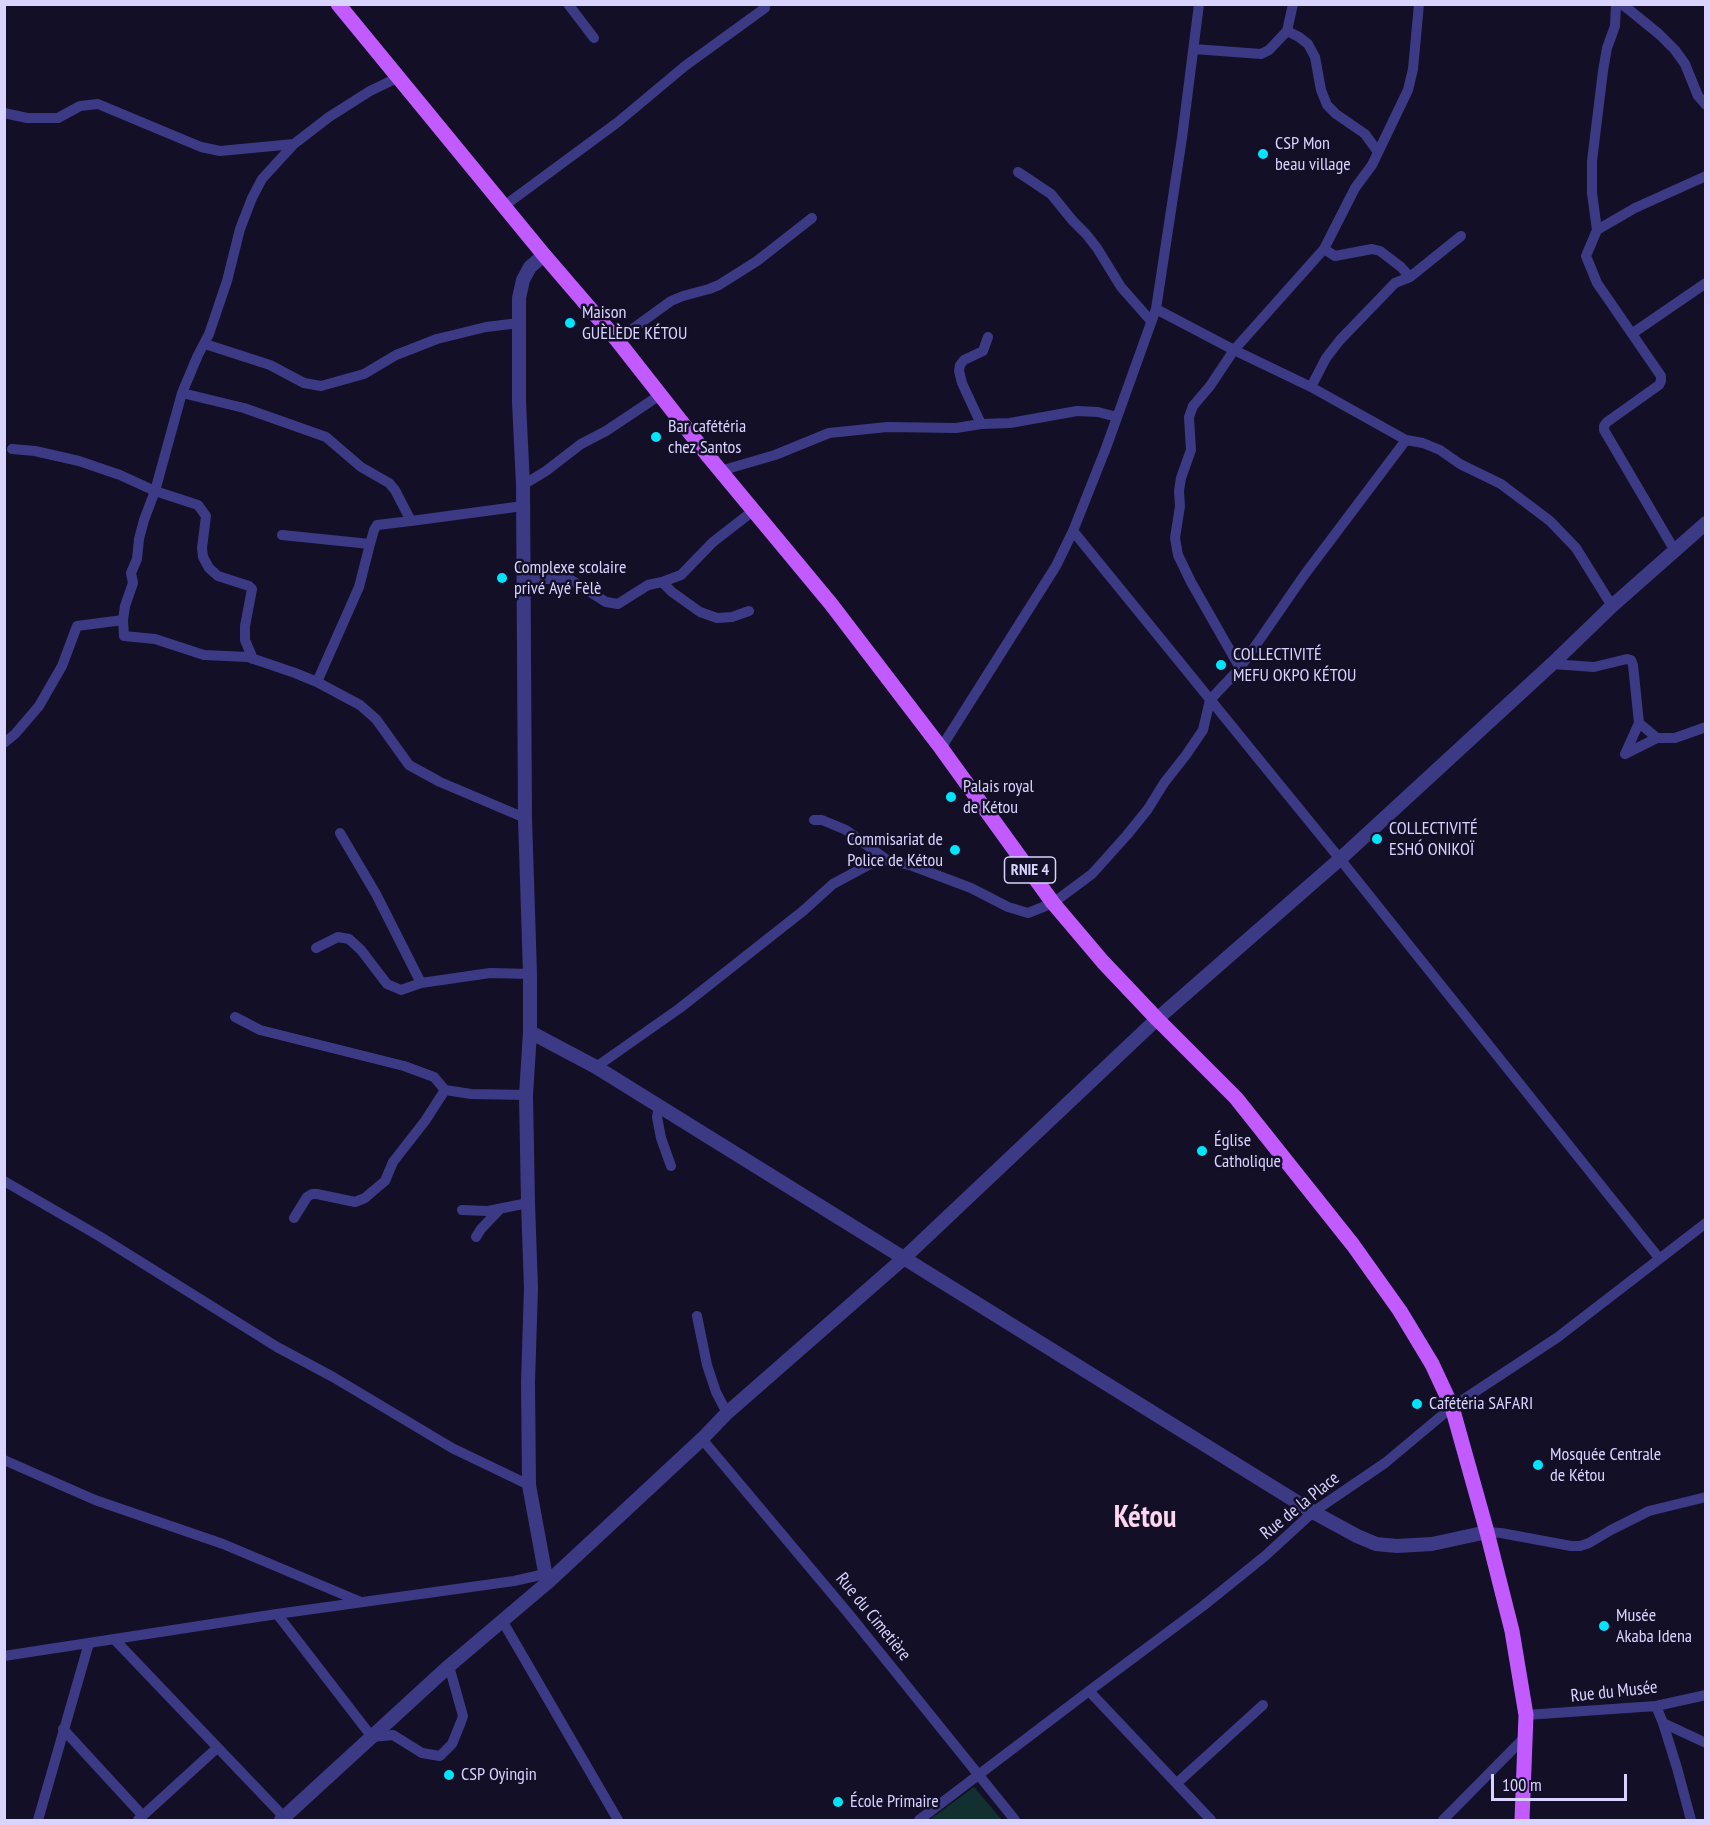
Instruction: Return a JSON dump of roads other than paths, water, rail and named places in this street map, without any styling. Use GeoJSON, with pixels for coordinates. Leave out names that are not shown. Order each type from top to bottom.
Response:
{"type":"FeatureCollection","features":[{"type":"Feature","properties":{"kind":"main road","name":"RNIE 4"},"geometry":{"type":"LineString","coordinates":[[338,4],[831,604],[941,748],[1053,903],[1103,962],[1236,1098],[1353,1245],[1400,1311],[1432,1364],[1452,1407],[1512,1631],[1526,1715],[1522,1821]]}},
{"type":"Feature","properties":{"kind":"street"},"geometry":{"type":"LineString","coordinates":[[568,4],[594,38]]}},
{"type":"Feature","properties":{"kind":"street"},"geometry":{"type":"LineString","coordinates":[[504,206],[618,122],[685,66],[765,8],[764,4]]}},
{"type":"Feature","properties":{"kind":"street"},"geometry":{"type":"LineString","coordinates":[[941,748],[1056,566],[1073,531],[1156,309],[1199,4]]}},
{"type":"Feature","properties":{"kind":"street"},"geometry":{"type":"LineString","coordinates":[[1194,49],[1261,54],[1269,50],[1287,32],[1293,4]]}},
{"type":"Feature","properties":{"kind":"street"},"geometry":{"type":"LineString","coordinates":[[1240,668],[1178,555],[1175,538],[1181,478],[1191,450],[1189,417],[1193,406],[1210,386],[1234,350],[1324,249],[1343,211],[1378,152],[1408,90],[1413,69],[1419,4]]}},
{"type":"Feature","properties":{"kind":"street"},"geometry":{"type":"LineString","coordinates":[[1616,4],[1615,26],[1605,59],[1592,162],[1592,193],[1597,230],[1586,256],[1597,283],[1633,333],[1661,376],[1661,381],[1659,385],[1607,422],[1604,430],[1675,551]]}},
{"type":"Feature","properties":{"kind":"street"},"geometry":{"type":"LineString","coordinates":[[1622,4],[1676,50],[1698,96],[1706,105]]}},
{"type":"Feature","properties":{"kind":"street"},"geometry":{"type":"LineString","coordinates":[[1287,32],[1308,44],[1315,57],[1321,90],[1327,105],[1365,134],[1378,152]]}},
{"type":"Feature","properties":{"kind":"street"},"geometry":{"type":"LineString","coordinates":[[399,77],[370,90],[294,144],[262,178],[252,198],[240,229],[227,281],[205,344],[182,393],[155,491],[144,520],[137,559],[131,573],[133,583],[125,606],[124,636],[155,639],[204,655],[254,659],[317,682],[360,705],[376,719],[409,765],[440,782],[525,818]]}},
{"type":"Feature","properties":{"kind":"street"},"geometry":{"type":"LineString","coordinates":[[4,113],[27,118],[58,118],[80,106],[98,104],[201,147],[220,151],[294,144]]}},
{"type":"Feature","properties":{"kind":"street"},"geometry":{"type":"LineString","coordinates":[[1018,172],[1045,189],[1057,201],[1086,234],[1121,287],[1151,321]]}},
{"type":"Feature","properties":{"kind":"street"},"geometry":{"type":"LineString","coordinates":[[1597,230],[1635,208],[1706,176]]}},
{"type":"Feature","properties":{"kind":"street"},"geometry":{"type":"LineString","coordinates":[[616,340],[671,301],[719,285],[757,261],[812,218]]}},
{"type":"Feature","properties":{"kind":"street"},"geometry":{"type":"LineString","coordinates":[[1311,387],[1326,358],[1395,283],[1410,277],[1461,236]]}},
{"type":"Feature","properties":{"kind":"street"},"geometry":{"type":"LineString","coordinates":[[1324,249],[1335,256],[1372,249],[1380,251],[1410,277]]}},
{"type":"Feature","properties":{"kind":"street"},"geometry":{"type":"LineString","coordinates":[[544,255],[530,267],[523,279],[519,298],[519,402],[523,485],[525,818],[530,974],[530,1032],[526,1095],[531,1288],[528,1382],[529,1485],[546,1578]]}},
{"type":"Feature","properties":{"kind":"street"},"geometry":{"type":"LineString","coordinates":[[1633,333],[1706,283]]}},
{"type":"Feature","properties":{"kind":"street"},"geometry":{"type":"LineString","coordinates":[[1156,309],[1311,387],[1406,440],[1440,450],[1460,464],[1501,484],[1550,521],[1576,548],[1612,606]]}},
{"type":"Feature","properties":{"kind":"street"},"geometry":{"type":"LineString","coordinates":[[205,344],[270,365],[304,383],[321,386],[364,374],[396,354],[437,339],[486,327],[519,323]]}},
{"type":"Feature","properties":{"kind":"street"},"geometry":{"type":"LineString","coordinates":[[981,424],[962,383],[959,371],[964,360],[983,351],[988,338]]}},
{"type":"Feature","properties":{"kind":"street"},"geometry":{"type":"LineString","coordinates":[[182,393],[244,408],[326,437],[361,467],[389,483],[411,521]]}},
{"type":"Feature","properties":{"kind":"street"},"geometry":{"type":"LineString","coordinates":[[523,485],[582,444],[660,395]]}},
{"type":"Feature","properties":{"kind":"street"},"geometry":{"type":"LineString","coordinates":[[720,471],[776,455],[829,433],[887,427],[956,428],[1010,423],[1077,411],[1098,412],[1117,417]]}},
{"type":"Feature","properties":{"kind":"street"},"geometry":{"type":"LineString","coordinates":[[1203,730],[1210,700],[1240,668],[1305,573],[1406,440]]}},
{"type":"Feature","properties":{"kind":"street"},"geometry":{"type":"LineString","coordinates":[[12,450],[79,461],[198,505],[206,516],[202,548],[203,558],[209,568],[218,576],[252,589],[245,626],[245,640],[254,659]]}},
{"type":"Feature","properties":{"kind":"street"},"geometry":{"type":"LineString","coordinates":[[317,682],[360,587],[377,525],[523,506]]}},
{"type":"Feature","properties":{"kind":"street"},"geometry":{"type":"LineString","coordinates":[[523,578],[571,580],[606,602],[618,604],[648,585],[681,575],[712,542],[753,511]]}},
{"type":"Feature","properties":{"kind":"street"},"geometry":{"type":"LineString","coordinates":[[114,1639],[282,1819],[449,1666],[502,1622],[546,1578],[727,1413],[904,1258],[1157,1019],[1340,859],[1612,606],[1706,523]]}},
{"type":"Feature","properties":{"kind":"street"},"geometry":{"type":"LineString","coordinates":[[1073,531],[1340,859],[1659,1258]]}},
{"type":"Feature","properties":{"kind":"street"},"geometry":{"type":"LineString","coordinates":[[282,535],[370,544]]}},
{"type":"Feature","properties":{"kind":"street"},"geometry":{"type":"LineString","coordinates":[[662,582],[700,612],[717,618],[732,617],[749,611]]}},
{"type":"Feature","properties":{"kind":"street"},"geometry":{"type":"LineString","coordinates":[[4,743],[15,734],[39,706],[62,666],[77,626],[123,620]]}},
{"type":"Feature","properties":{"kind":"street"},"geometry":{"type":"LineString","coordinates":[[1552,664],[1594,667],[1631,660],[1639,723],[1625,754],[1657,738],[1675,738],[1706,727]]}},
{"type":"Feature","properties":{"kind":"street"},"geometry":{"type":"LineString","coordinates":[[814,820],[822,819],[846,830],[887,860],[909,865],[971,888],[1028,913],[1053,903],[1092,874],[1148,809],[1203,730],[1223,716]]}},
{"type":"Feature","properties":{"kind":"street"},"geometry":{"type":"LineString","coordinates":[[1639,723],[1657,738]]}},
{"type":"Feature","properties":{"kind":"street"},"geometry":{"type":"LineString","coordinates":[[340,833],[376,894],[421,983]]}},
{"type":"Feature","properties":{"kind":"street"},"geometry":{"type":"LineString","coordinates":[[596,1067],[680,1008],[803,911],[833,884],[872,863],[887,860]]}},
{"type":"Feature","properties":{"kind":"street"},"geometry":{"type":"LineString","coordinates":[[316,948],[338,937],[349,939],[361,950],[387,984],[401,990],[421,983],[490,974],[530,974]]}},
{"type":"Feature","properties":{"kind":"street"},"geometry":{"type":"LineString","coordinates":[[235,1017],[260,1030],[404,1066],[434,1077],[445,1090],[471,1094],[526,1095]]}},
{"type":"Feature","properties":{"kind":"street"},"geometry":{"type":"LineString","coordinates":[[530,1032],[596,1067],[1313,1512],[1376,1544],[1397,1546],[1432,1544],[1487,1532],[1580,1546],[1649,1511],[1706,1497]]}},
{"type":"Feature","properties":{"kind":"street"},"geometry":{"type":"LineString","coordinates":[[294,1218],[307,1197],[312,1194],[355,1202],[365,1198],[385,1181],[393,1162],[425,1121],[445,1090]]}},
{"type":"Feature","properties":{"kind":"street"},"geometry":{"type":"LineString","coordinates":[[659,1106],[657,1117],[661,1138],[671,1166]]}},
{"type":"Feature","properties":{"kind":"street"},"geometry":{"type":"LineString","coordinates":[[4,1181],[99,1236],[277,1347],[333,1377],[452,1448],[529,1485]]}},
{"type":"Feature","properties":{"kind":"street"},"geometry":{"type":"LineString","coordinates":[[462,1210],[483,1212],[528,1203]]}},
{"type":"Feature","properties":{"kind":"street"},"geometry":{"type":"LineString","coordinates":[[476,1237],[481,1228],[500,1208]]}},
{"type":"Feature","properties":{"kind":"street","name":"Rue de la Place"},"geometry":{"type":"LineString","coordinates":[[919,1821],[1203,1606],[1265,1556],[1313,1512],[1385,1463],[1452,1407],[1558,1337],[1706,1223]]}},
{"type":"Feature","properties":{"kind":"street"},"geometry":{"type":"LineString","coordinates":[[697,1316],[707,1365],[716,1392],[727,1413]]}},
{"type":"Feature","properties":{"kind":"street","name":"Rue du Cimetière"},"geometry":{"type":"LineString","coordinates":[[702,1438],[849,1613],[1015,1821]]}},
{"type":"Feature","properties":{"kind":"street"},"geometry":{"type":"LineString","coordinates":[[4,1460],[95,1500],[224,1544],[361,1603]]}},
{"type":"Feature","properties":{"kind":"street"},"geometry":{"type":"LineString","coordinates":[[4,1656],[277,1614],[546,1578]]}},
{"type":"Feature","properties":{"kind":"street"},"geometry":{"type":"LineString","coordinates":[[277,1614],[372,1737]]}},
{"type":"Feature","properties":{"kind":"street"},"geometry":{"type":"LineString","coordinates":[[502,1622],[618,1821]]}},
{"type":"Feature","properties":{"kind":"street"},"geometry":{"type":"LineString","coordinates":[[38,1821],[89,1643]]}},
{"type":"Feature","properties":{"kind":"street"},"geometry":{"type":"LineString","coordinates":[[372,1737],[393,1735],[422,1753],[440,1756],[452,1744],[463,1716],[449,1666]]}},
{"type":"Feature","properties":{"kind":"street"},"geometry":{"type":"LineString","coordinates":[[1089,1691],[1211,1821]]}},
{"type":"Feature","properties":{"kind":"street","name":"Rue du Musée"},"geometry":{"type":"LineString","coordinates":[[1526,1715],[1656,1706],[1706,1695]]}},
{"type":"Feature","properties":{"kind":"street"},"geometry":{"type":"LineString","coordinates":[[1177,1783],[1263,1705]]}},
{"type":"Feature","properties":{"kind":"street"},"geometry":{"type":"LineString","coordinates":[[1656,1706],[1691,1821]]}},
{"type":"Feature","properties":{"kind":"street"},"geometry":{"type":"LineString","coordinates":[[1663,1723],[1706,1743]]}},
{"type":"Feature","properties":{"kind":"street"},"geometry":{"type":"LineString","coordinates":[[63,1729],[140,1818],[217,1748]]}},
{"type":"Feature","properties":{"kind":"street"},"geometry":{"type":"LineString","coordinates":[[1443,1821],[1526,1736]]}},
{"type":"Feature","properties":{"kind":"place","name":"CSP Mon beau village"},"geometry":{"type":"Point","coordinates":[1263,154]}},
{"type":"Feature","properties":{"kind":"place","name":"Maison GUÈLÈDE KÉTOU"},"geometry":{"type":"Point","coordinates":[570,323]}},
{"type":"Feature","properties":{"kind":"place","name":"Bar cafétéria chez Santos"},"geometry":{"type":"Point","coordinates":[656,437]}},
{"type":"Feature","properties":{"kind":"place","name":"Complexe scolaire privé Ayé Fèlè"},"geometry":{"type":"Point","coordinates":[502,578]}},
{"type":"Feature","properties":{"kind":"place","name":"COLLECTIVITÉ MEFU OKPO KÉTOU"},"geometry":{"type":"Point","coordinates":[1221,665]}},
{"type":"Feature","properties":{"kind":"place","name":"Palais royal de Kétou"},"geometry":{"type":"Point","coordinates":[951,797]}},
{"type":"Feature","properties":{"kind":"place","name":"COLLECTIVITÉ ESHÓ ONIKOÏ"},"geometry":{"type":"Point","coordinates":[1377,839]}},
{"type":"Feature","properties":{"kind":"place","name":"Commisariat de Police de Kétou"},"geometry":{"type":"Point","coordinates":[955,850]}},
{"type":"Feature","properties":{"kind":"place","name":"Église Catholique"},"geometry":{"type":"Point","coordinates":[1202,1151]}},
{"type":"Feature","properties":{"kind":"place","name":"Cafétéria SAFARI"},"geometry":{"type":"Point","coordinates":[1417,1404]}},
{"type":"Feature","properties":{"kind":"place","name":"Mosquée Centrale de Kétou"},"geometry":{"type":"Point","coordinates":[1538,1465]}},
{"type":"Feature","properties":{"kind":"place","name":"Musée Akaba Idena"},"geometry":{"type":"Point","coordinates":[1604,1626]}},
{"type":"Feature","properties":{"kind":"place","name":"CSP Oyingin"},"geometry":{"type":"Point","coordinates":[449,1775]}},
{"type":"Feature","properties":{"kind":"place","name":"École Primaire"},"geometry":{"type":"Point","coordinates":[838,1802]}},
{"type":"Feature","properties":{"kind":"district","name":"Kétou"},"geometry":{"type":"Point","coordinates":[1145,1518]}}]}
